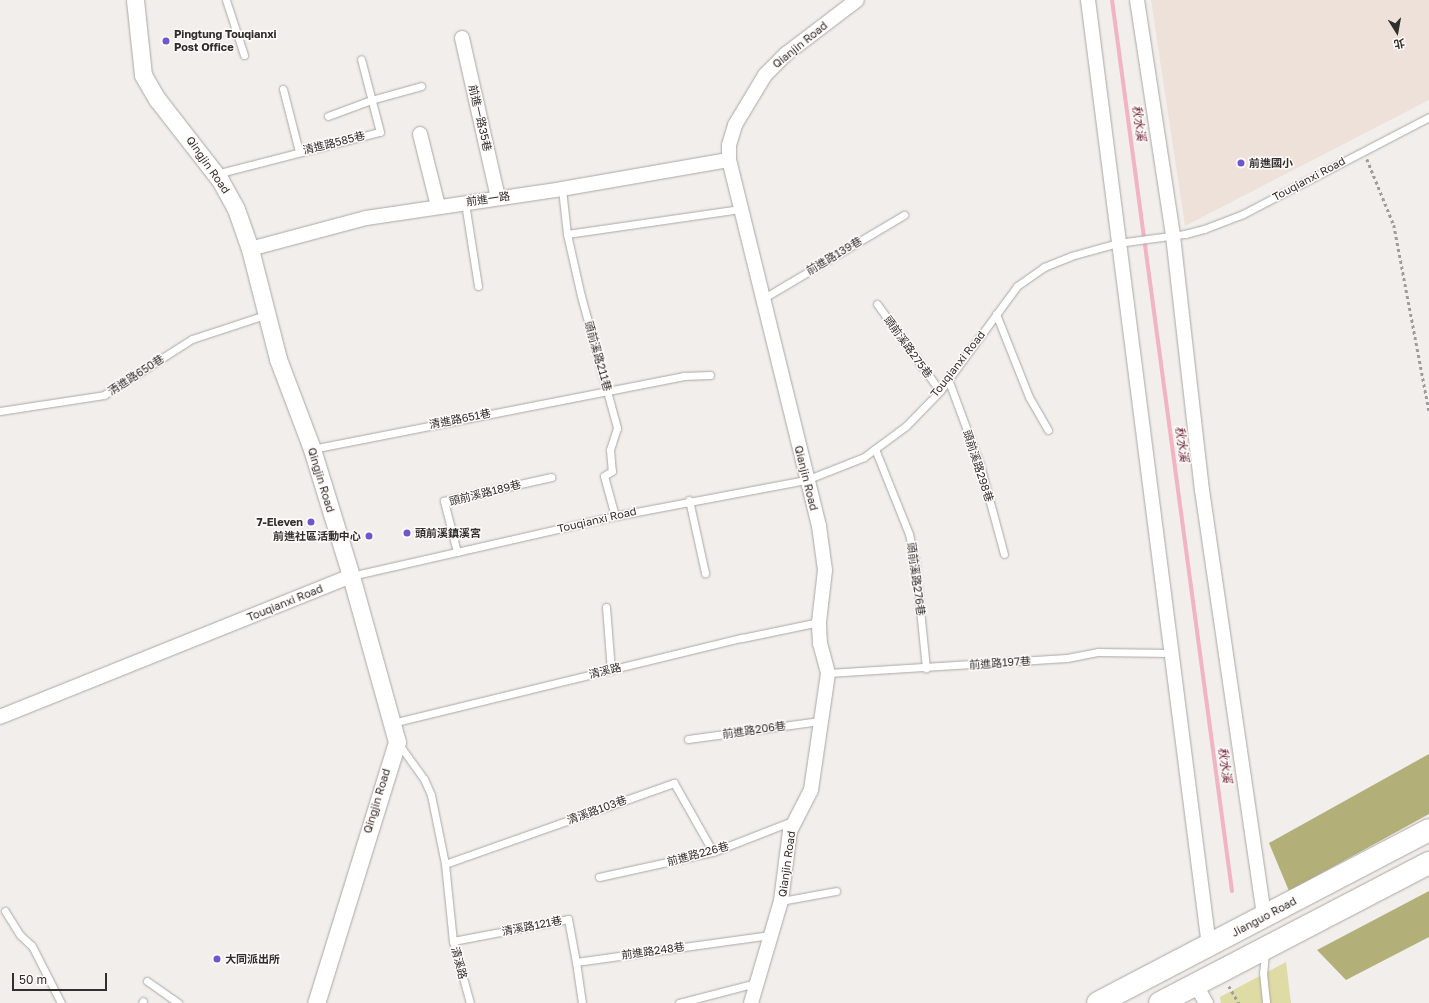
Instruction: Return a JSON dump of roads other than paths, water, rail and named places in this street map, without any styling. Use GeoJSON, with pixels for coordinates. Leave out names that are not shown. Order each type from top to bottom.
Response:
{"type":"FeatureCollection","features":[{"type":"Feature","properties":{"kind":"main road","name":"Jianguo Road"},"geometry":{"type":"LineString","coordinates":[[1098,1003],[1429,830]]}},
{"type":"Feature","properties":{"kind":"main road"},"geometry":{"type":"LineString","coordinates":[[1160,1003],[1201,994],[1265,948],[1429,863]]}},
{"type":"Feature","properties":{"kind":"street","name":"Qingjin Road"},"geometry":{"type":"LineString","coordinates":[[135,0],[143,75],[158,99],[216,174],[236,209],[250,249],[265,315],[278,359],[312,449],[351,576],[397,742],[316,1003]]}},
{"type":"Feature","properties":{"kind":"street","name":"Qianjin Road"},"geometry":{"type":"LineString","coordinates":[[751,1003],[770,935],[782,901],[790,832],[811,790],[828,673],[820,644],[819,622],[825,570],[819,526],[806,480],[730,160],[729,144],[735,125],[765,75],[786,54],[857,0]]}},
{"type":"Feature","properties":{"kind":"street"},"geometry":{"type":"LineString","coordinates":[[1088,0],[1125,242],[1171,652],[1209,946]]}},
{"type":"Feature","properties":{"kind":"street"},"geometry":{"type":"LineString","coordinates":[[1137,0],[1176,236],[1202,490],[1264,916]]}},
{"type":"Feature","properties":{"kind":"street","name":"前進一路35巷"},"geometry":{"type":"LineString","coordinates":[[462,38],[498,198]]}},
{"type":"Feature","properties":{"kind":"street"},"geometry":{"type":"LineString","coordinates":[[420,134],[438,206]]}},
{"type":"Feature","properties":{"kind":"street","name":"前進一路"},"geometry":{"type":"LineString","coordinates":[[250,249],[333,225],[438,206],[562,189],[730,160]]}},
{"type":"Feature","properties":{"kind":"street","name":"Touqianxi Road"},"geometry":{"type":"LineString","coordinates":[[0,717],[351,576]]}},
{"type":"Feature","properties":{"kind":"lane"},"geometry":{"type":"LineString","coordinates":[[226,0],[244,55]]}},
{"type":"Feature","properties":{"kind":"lane","name":"清進路585巷"},"geometry":{"type":"LineString","coordinates":[[216,174],[380,132],[361,59]]}},
{"type":"Feature","properties":{"kind":"lane"},"geometry":{"type":"LineString","coordinates":[[328,116],[371,100],[421,86]]}},
{"type":"Feature","properties":{"kind":"lane"},"geometry":{"type":"LineString","coordinates":[[283,88],[299,152]]}},
{"type":"Feature","properties":{"kind":"lane","name":"Touqianxi Road"},"geometry":{"type":"LineString","coordinates":[[351,576],[689,500],[806,480],[864,457],[906,426],[940,391],[1017,286],[1044,267],[1070,256],[1125,242],[1176,236],[1243,214],[1429,117]]}},
{"type":"Feature","properties":{"kind":"lane","name":"頭前溪路211巷"},"geometry":{"type":"LineString","coordinates":[[562,189],[567,234],[581,296],[608,390],[617,433],[610,450],[612,471],[604,476],[615,516]]}},
{"type":"Feature","properties":{"kind":"lane"},"geometry":{"type":"LineString","coordinates":[[465,202],[478,286]]}},
{"type":"Feature","properties":{"kind":"lane"},"geometry":{"type":"LineString","coordinates":[[567,234],[733,210]]}},
{"type":"Feature","properties":{"kind":"lane","name":"前進路139巷"},"geometry":{"type":"LineString","coordinates":[[764,298],[904,215]]}},
{"type":"Feature","properties":{"kind":"lane","name":"頭前溪路275巷"},"geometry":{"type":"LineString","coordinates":[[877,304],[940,391]]}},
{"type":"Feature","properties":{"kind":"lane"},"geometry":{"type":"LineString","coordinates":[[996,314],[1029,397],[1048,430]]}},
{"type":"Feature","properties":{"kind":"lane","name":"清進路650巷"},"geometry":{"type":"LineString","coordinates":[[0,411],[104,395],[192,339],[265,315]]}},
{"type":"Feature","properties":{"kind":"lane","name":"清進路651巷"},"geometry":{"type":"LineString","coordinates":[[312,449],[683,376],[710,376]]}},
{"type":"Feature","properties":{"kind":"lane","name":"頭前溪路298巷"},"geometry":{"type":"LineString","coordinates":[[948,379],[980,465],[1004,554]]}},
{"type":"Feature","properties":{"kind":"lane","name":"頭前溪路276巷"},"geometry":{"type":"LineString","coordinates":[[876,449],[909,534],[915,560],[926,668]]}},
{"type":"Feature","properties":{"kind":"lane","name":"頭前溪路189巷"},"geometry":{"type":"LineString","coordinates":[[457,552],[444,501],[550,477]]}},
{"type":"Feature","properties":{"kind":"lane"},"geometry":{"type":"LineString","coordinates":[[689,500],[704,573]]}},
{"type":"Feature","properties":{"kind":"lane"},"geometry":{"type":"LineString","coordinates":[[606,607],[611,670]]}},
{"type":"Feature","properties":{"kind":"lane","name":"清溪路"},"geometry":{"type":"LineString","coordinates":[[392,723],[819,622]]}},
{"type":"Feature","properties":{"kind":"lane","name":"前進路197巷"},"geometry":{"type":"LineString","coordinates":[[828,673],[1067,658],[1098,652],[1171,652]]}},
{"type":"Feature","properties":{"kind":"lane","name":"前進路206巷"},"geometry":{"type":"LineString","coordinates":[[688,740],[820,721]]}},
{"type":"Feature","properties":{"kind":"lane","name":"清溪路"},"geometry":{"type":"LineString","coordinates":[[397,742],[424,779],[431,795],[445,864],[453,941],[470,1003]]}},
{"type":"Feature","properties":{"kind":"lane","name":"清溪路103巷"},"geometry":{"type":"LineString","coordinates":[[445,864],[674,783],[713,852]]}},
{"type":"Feature","properties":{"kind":"lane","name":"前進路226巷"},"geometry":{"type":"LineString","coordinates":[[599,877],[713,852],[795,820]]}},
{"type":"Feature","properties":{"kind":"lane"},"geometry":{"type":"LineString","coordinates":[[782,901],[836,891]]}},
{"type":"Feature","properties":{"kind":"lane"},"geometry":{"type":"LineString","coordinates":[[5,912],[20,935],[32,946],[61,1003]]}},
{"type":"Feature","properties":{"kind":"lane","name":"清溪路121巷"},"geometry":{"type":"LineString","coordinates":[[453,941],[568,919],[576,962]]}},
{"type":"Feature","properties":{"kind":"lane","name":"前進路248巷"},"geometry":{"type":"LineString","coordinates":[[576,962],[770,935]]}},
{"type":"Feature","properties":{"kind":"lane"},"geometry":{"type":"LineString","coordinates":[[1265,948],[1263,973],[1266,1003]]}},
{"type":"Feature","properties":{"kind":"lane"},"geometry":{"type":"LineString","coordinates":[[576,962],[582,1003]]}},
{"type":"Feature","properties":{"kind":"lane"},"geometry":{"type":"LineString","coordinates":[[147,981],[178,1003]]}},
{"type":"Feature","properties":{"kind":"lane"},"geometry":{"type":"LineString","coordinates":[[679,1003],[756,983]]}},
{"type":"Feature","properties":{"kind":"waterway","name":"秋水溪"},"geometry":{"type":"LineString","coordinates":[[1112,0],[1232,891]]}},
{"type":"Feature","properties":{"kind":"place","name":"Pingtung Touqianxi Post Office"},"geometry":{"type":"Point","coordinates":[166,41]}},
{"type":"Feature","properties":{"kind":"place","name":"前進國小"},"geometry":{"type":"Point","coordinates":[1241,163]}},
{"type":"Feature","properties":{"kind":"place","name":"7-Eleven"},"geometry":{"type":"Point","coordinates":[311,522]}},
{"type":"Feature","properties":{"kind":"place","name":"頭前溪鎮溪宮"},"geometry":{"type":"Point","coordinates":[407,533]}},
{"type":"Feature","properties":{"kind":"place","name":"前進社區活動中心"},"geometry":{"type":"Point","coordinates":[369,536]}},
{"type":"Feature","properties":{"kind":"place","name":"大同派出所"},"geometry":{"type":"Point","coordinates":[217,959]}}]}
